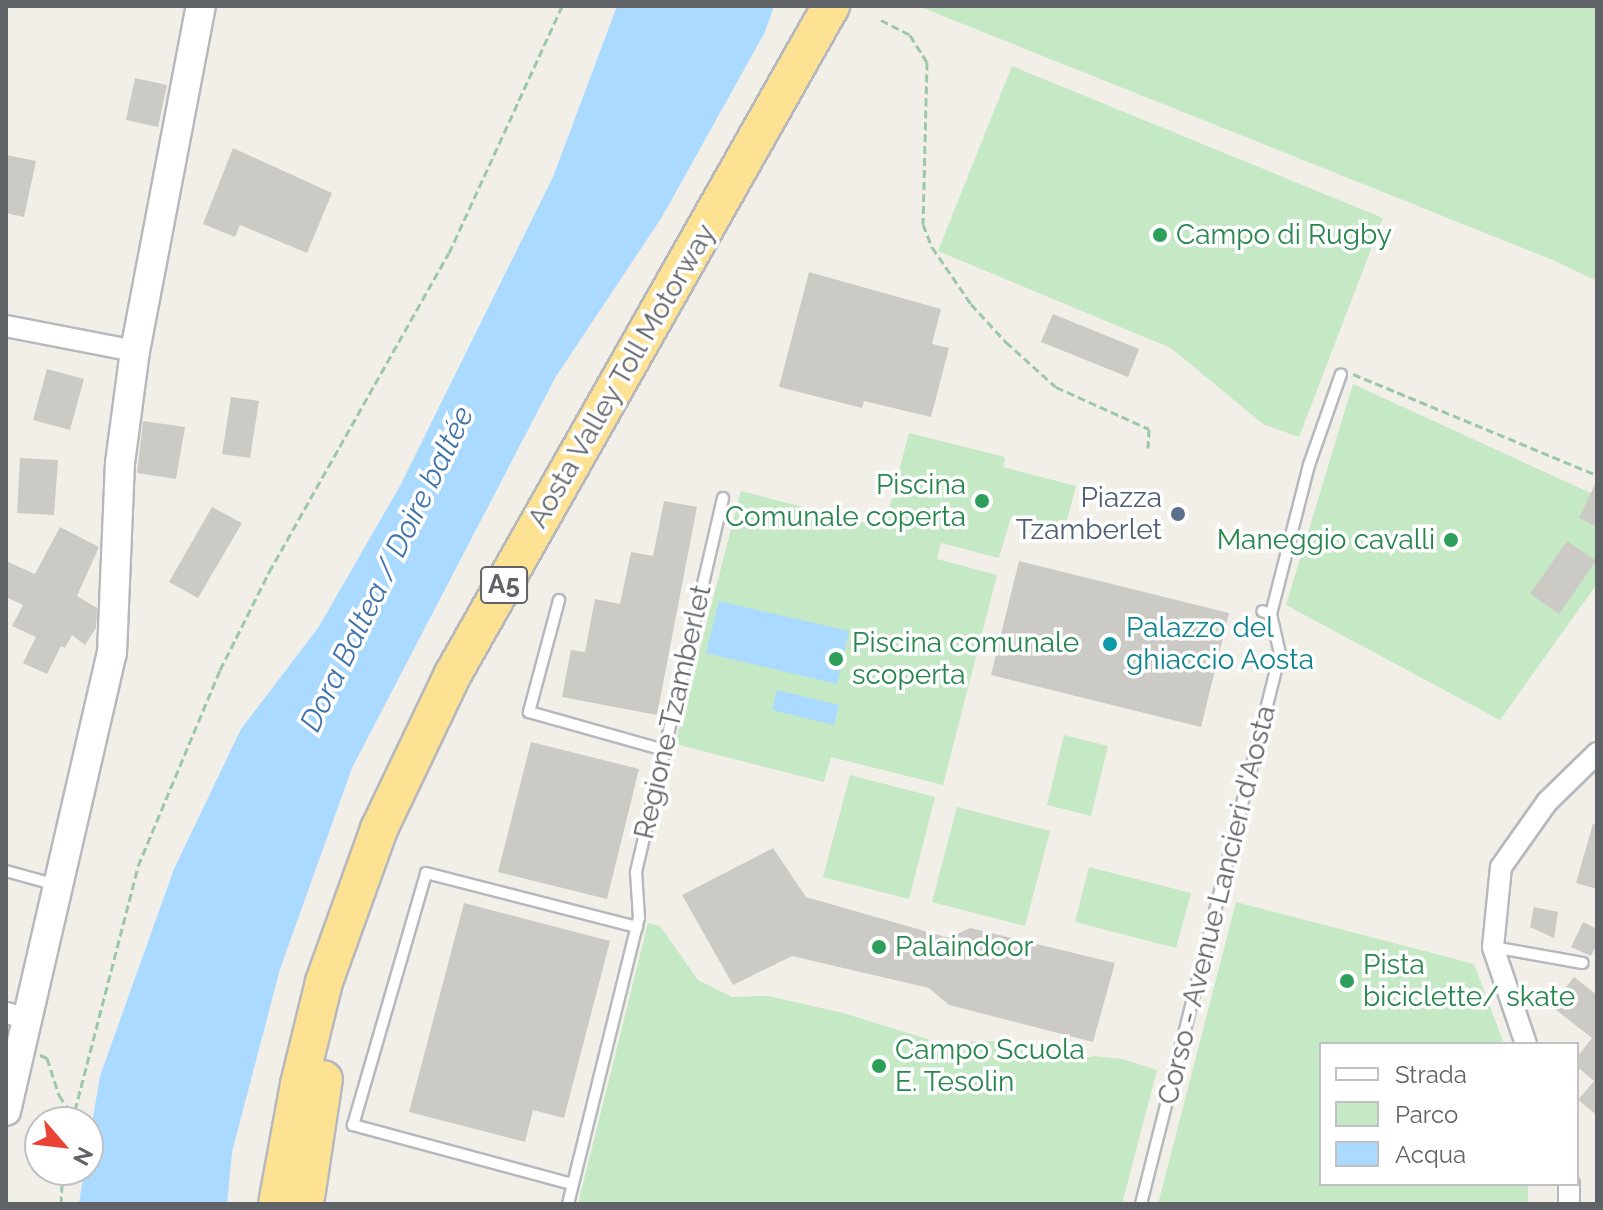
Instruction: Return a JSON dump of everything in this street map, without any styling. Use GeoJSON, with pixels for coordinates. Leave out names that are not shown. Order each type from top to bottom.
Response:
{"type":"FeatureCollection","features":[{"type":"Feature","properties":{"kind":"highway","name":"Aosta Valley Toll Motorway"},"geometry":{"type":"LineString","coordinates":[[277,1204],[299,1084],[324,982],[379,829],[453,674],[831,6]]}},
{"type":"Feature","properties":{"kind":"highway","name":"Aosta Valley Toll Motorway"},"geometry":{"type":"LineString","coordinates":[[305,1204],[325,1072],[348,987],[399,840],[474,686],[869,13]]}},
{"type":"Feature","properties":{"kind":"main road"},"geometry":{"type":"LineString","coordinates":[[6,1111],[21,1049],[16,1016],[59,885],[112,653],[116,622],[120,463],[135,351],[201,6]]}},
{"type":"Feature","properties":{"kind":"street"},"geometry":{"type":"LineString","coordinates":[[6,326],[135,351]]}},
{"type":"Feature","properties":{"kind":"street"},"geometry":{"type":"LineString","coordinates":[[1525,1042],[1493,947],[1501,867],[1547,802],[1597,753]]}},
{"type":"Feature","properties":{"kind":"lane","name":"Corso - Avenue Lancieri d'Aosta"},"geometry":{"type":"LineString","coordinates":[[1141,1204],[1280,654],[1266,613],[1309,465],[1341,374]]}},
{"type":"Feature","properties":{"kind":"lane","name":"Regione Tzamberlet"},"geometry":{"type":"LineString","coordinates":[[568,1204],[637,927],[636,872],[723,498]]}},
{"type":"Feature","properties":{"kind":"lane"},"geometry":{"type":"LineString","coordinates":[[559,600],[529,712],[664,750]]}},
{"type":"Feature","properties":{"kind":"lane"},"geometry":{"type":"LineString","coordinates":[[6,871],[59,885]]}},
{"type":"Feature","properties":{"kind":"lane"},"geometry":{"type":"LineString","coordinates":[[572,1184],[353,1125],[426,873],[637,927]]}},
{"type":"Feature","properties":{"kind":"lane"},"geometry":{"type":"LineString","coordinates":[[1493,947],[1583,963]]}},
{"type":"Feature","properties":{"kind":"path"},"geometry":{"type":"LineString","coordinates":[[76,1106],[138,866],[220,670],[269,572],[449,253],[562,6]]}},
{"type":"Feature","properties":{"kind":"path"},"geometry":{"type":"LineString","coordinates":[[869,13],[910,35],[927,62],[923,224],[932,247],[971,304],[1006,342],[1056,387],[1149,429],[1148,448]]}},
{"type":"Feature","properties":{"kind":"path"},"geometry":{"type":"LineString","coordinates":[[1341,374],[1354,374],[1597,475]]}},
{"type":"Feature","properties":{"kind":"path"},"geometry":{"type":"LineString","coordinates":[[21,1049],[47,1058],[59,1095],[66,1106]]}},
{"type":"Feature","properties":{"kind":"green space"},"geometry":{"type":"Polygon","coordinates":[[[918,6],[1597,6],[1597,281],[1553,260],[918,6]]]}},
{"type":"Feature","properties":{"kind":"green space","name":"Campo di Rugby"},"geometry":{"type":"Polygon","coordinates":[[[1012,66],[1383,218],[1299,437],[1263,424],[1171,348],[938,251],[1012,66]]]}},
{"type":"Feature","properties":{"kind":"green space","name":"Maneggio cavalli"},"geometry":{"type":"Polygon","coordinates":[[[1353,384],[1597,496],[1597,584],[1500,720],[1286,605],[1353,384]]]}},
{"type":"Feature","properties":{"kind":"green space","name":"Piscina comunale scoperta"},"geometry":{"type":"Polygon","coordinates":[[[909,433],[1005,457],[1003,467],[1076,486],[1063,535],[1025,525],[1026,521],[1011,517],[999,558],[941,543],[937,559],[997,575],[943,785],[831,757],[824,782],[675,744],[741,491],[884,528],[909,433]]]}},
{"type":"Feature","properties":{"kind":"green space"},"geometry":{"type":"Polygon","coordinates":[[[1064,735],[1108,746],[1091,816],[1047,805],[1064,735]]]}},
{"type":"Feature","properties":{"kind":"green space"},"geometry":{"type":"Polygon","coordinates":[[[850,775],[935,797],[909,899],[823,877],[850,775]]]}},
{"type":"Feature","properties":{"kind":"green space"},"geometry":{"type":"Polygon","coordinates":[[[957,807],[1050,831],[1025,926],[932,902],[957,807]]]}},
{"type":"Feature","properties":{"kind":"green space"},"geometry":{"type":"Polygon","coordinates":[[[1089,867],[1191,893],[1176,948],[1075,922],[1089,867]]]}},
{"type":"Feature","properties":{"kind":"green space"},"geometry":{"type":"Polygon","coordinates":[[[1236,902],[1474,964],[1503,1042],[1319,1042],[1319,1186],[1528,1186],[1528,1204],[1158,1204],[1236,902]]]}},
{"type":"Feature","properties":{"kind":"green space","name":"Campo Scuola E. Tesolin"},"geometry":{"type":"Polygon","coordinates":[[[648,923],[660,926],[698,980],[732,997],[768,996],[843,1013],[937,1042],[995,1041],[1069,1062],[1094,1056],[1122,1059],[1157,1070],[1122,1204],[578,1204],[648,923]]]}},
{"type":"Feature","properties":{"kind":"water","name":"Dora Baltea / Doire baltée"},"geometry":{"type":"Polygon","coordinates":[[[617,6],[774,6],[765,32],[662,217],[555,378],[352,768],[280,969],[232,1152],[227,1204],[79,1204],[82,1186],[104,1186],[104,1106],[95,1106],[100,1076],[174,869],[241,729],[318,628],[400,486],[553,177],[617,6]]]}},
{"type":"Feature","properties":{"kind":"water"},"geometry":{"type":"Polygon","coordinates":[[[719,601],[849,631],[837,684],[706,653],[719,601]]]}},
{"type":"Feature","properties":{"kind":"water"},"geometry":{"type":"Polygon","coordinates":[[[777,690],[839,705],[834,725],[772,710],[777,690]]]}},
{"type":"Feature","properties":{"kind":"building"},"geometry":{"type":"Polygon","coordinates":[[[135,78],[167,85],[158,127],[126,120],[135,78]]]}},
{"type":"Feature","properties":{"kind":"building"},"geometry":{"type":"Polygon","coordinates":[[[233,148],[332,193],[307,253],[240,225],[235,237],[203,224],[233,148]]]}},
{"type":"Feature","properties":{"kind":"building"},"geometry":{"type":"Polygon","coordinates":[[[6,155],[36,161],[24,217],[6,213],[6,155]]]}},
{"type":"Feature","properties":{"kind":"building"},"geometry":{"type":"Polygon","coordinates":[[[809,272],[941,309],[932,344],[949,348],[931,417],[864,401],[862,408],[779,387],[809,272]]]}},
{"type":"Feature","properties":{"kind":"building"},"geometry":{"type":"Polygon","coordinates":[[[1053,314],[1139,349],[1128,377],[1041,342],[1053,314]]]}},
{"type":"Feature","properties":{"kind":"building"},"geometry":{"type":"Polygon","coordinates":[[[47,369],[84,379],[70,430],[33,420],[47,369]]]}},
{"type":"Feature","properties":{"kind":"building"},"geometry":{"type":"Polygon","coordinates":[[[231,397],[259,401],[250,458],[222,454],[231,397]]]}},
{"type":"Feature","properties":{"kind":"building"},"geometry":{"type":"Polygon","coordinates":[[[143,421],[185,427],[176,479],[137,473],[143,421]]]}},
{"type":"Feature","properties":{"kind":"building"},"geometry":{"type":"Polygon","coordinates":[[[20,458],[58,460],[54,515],[17,513],[20,458]]]}},
{"type":"Feature","properties":{"kind":"building"},"geometry":{"type":"Polygon","coordinates":[[[1597,480],[1597,527],[1579,518],[1597,480]]]}},
{"type":"Feature","properties":{"kind":"building"},"geometry":{"type":"Polygon","coordinates":[[[664,501],[697,507],[657,715],[562,697],[571,650],[585,652],[595,599],[620,604],[631,552],[653,556],[664,501]]]}},
{"type":"Feature","properties":{"kind":"building"},"geometry":{"type":"Polygon","coordinates":[[[212,507],[242,523],[198,598],[169,582],[212,507]]]}},
{"type":"Feature","properties":{"kind":"building"},"geometry":{"type":"Polygon","coordinates":[[[60,527],[99,547],[77,596],[97,608],[96,628],[85,645],[72,635],[65,648],[61,646],[47,674],[23,663],[36,637],[12,626],[23,605],[6,597],[6,561],[35,574],[60,527]]]}},
{"type":"Feature","properties":{"kind":"building"},"geometry":{"type":"Polygon","coordinates":[[[1567,541],[1596,561],[1559,614],[1530,594],[1567,541]]]}},
{"type":"Feature","properties":{"kind":"building","name":"Palazzo del ghiaccio Aosta"},"geometry":{"type":"Polygon","coordinates":[[[1019,561],[1229,613],[1201,727],[991,675],[1019,561]]]}},
{"type":"Feature","properties":{"kind":"building"},"geometry":{"type":"Polygon","coordinates":[[[531,742],[639,769],[607,899],[498,872],[531,742]]]}},
{"type":"Feature","properties":{"kind":"building"},"geometry":{"type":"Polygon","coordinates":[[[1593,824],[1597,825],[1597,889],[1576,883],[1593,824]]]}},
{"type":"Feature","properties":{"kind":"building","name":"Palaindoor"},"geometry":{"type":"Polygon","coordinates":[[[773,848],[806,897],[949,938],[970,928],[1115,963],[1093,1042],[949,1005],[929,988],[792,956],[733,985],[682,895],[773,848]]]}},
{"type":"Feature","properties":{"kind":"building"},"geometry":{"type":"Polygon","coordinates":[[[464,903],[610,941],[564,1118],[533,1110],[525,1142],[409,1112],[464,903]]]}},
{"type":"Feature","properties":{"kind":"building"},"geometry":{"type":"Polygon","coordinates":[[[1534,907],[1558,912],[1554,938],[1530,927],[1534,907]]]}},
{"type":"Feature","properties":{"kind":"building"},"geometry":{"type":"Polygon","coordinates":[[[1583,922],[1597,929],[1597,944],[1591,956],[1571,947],[1583,922]]]}},
{"type":"Feature","properties":{"kind":"building"},"geometry":{"type":"Polygon","coordinates":[[[1574,977],[1597,995],[1597,1115],[1579,1101],[1594,1081],[1579,1069],[1579,1054],[1592,1038],[1551,1006],[1574,977]]]}},
{"type":"Feature","properties":{"kind":"place","name":"Campo di Rugby"},"geometry":{"type":"Point","coordinates":[1160,235]}},
{"type":"Feature","properties":{"kind":"place","name":"Piscina Comunale coperta"},"geometry":{"type":"Point","coordinates":[982,501]}},
{"type":"Feature","properties":{"kind":"place","name":"Piazza Tzamberlet"},"geometry":{"type":"Point","coordinates":[1178,514]}},
{"type":"Feature","properties":{"kind":"place","name":"Maneggio cavalli"},"geometry":{"type":"Point","coordinates":[1451,540]}},
{"type":"Feature","properties":{"kind":"place","name":"Palazzo del ghiaccio Aosta"},"geometry":{"type":"Point","coordinates":[1110,644]}},
{"type":"Feature","properties":{"kind":"place","name":"Piscina comunale scoperta"},"geometry":{"type":"Point","coordinates":[836,659]}},
{"type":"Feature","properties":{"kind":"place","name":"Palaindoor"},"geometry":{"type":"Point","coordinates":[879,947]}},
{"type":"Feature","properties":{"kind":"place","name":"Pista biciclette/ skate"},"geometry":{"type":"Point","coordinates":[1347,981]}},
{"type":"Feature","properties":{"kind":"place","name":"Campo Scuola E. Tesolin"},"geometry":{"type":"Point","coordinates":[879,1066]}}]}
